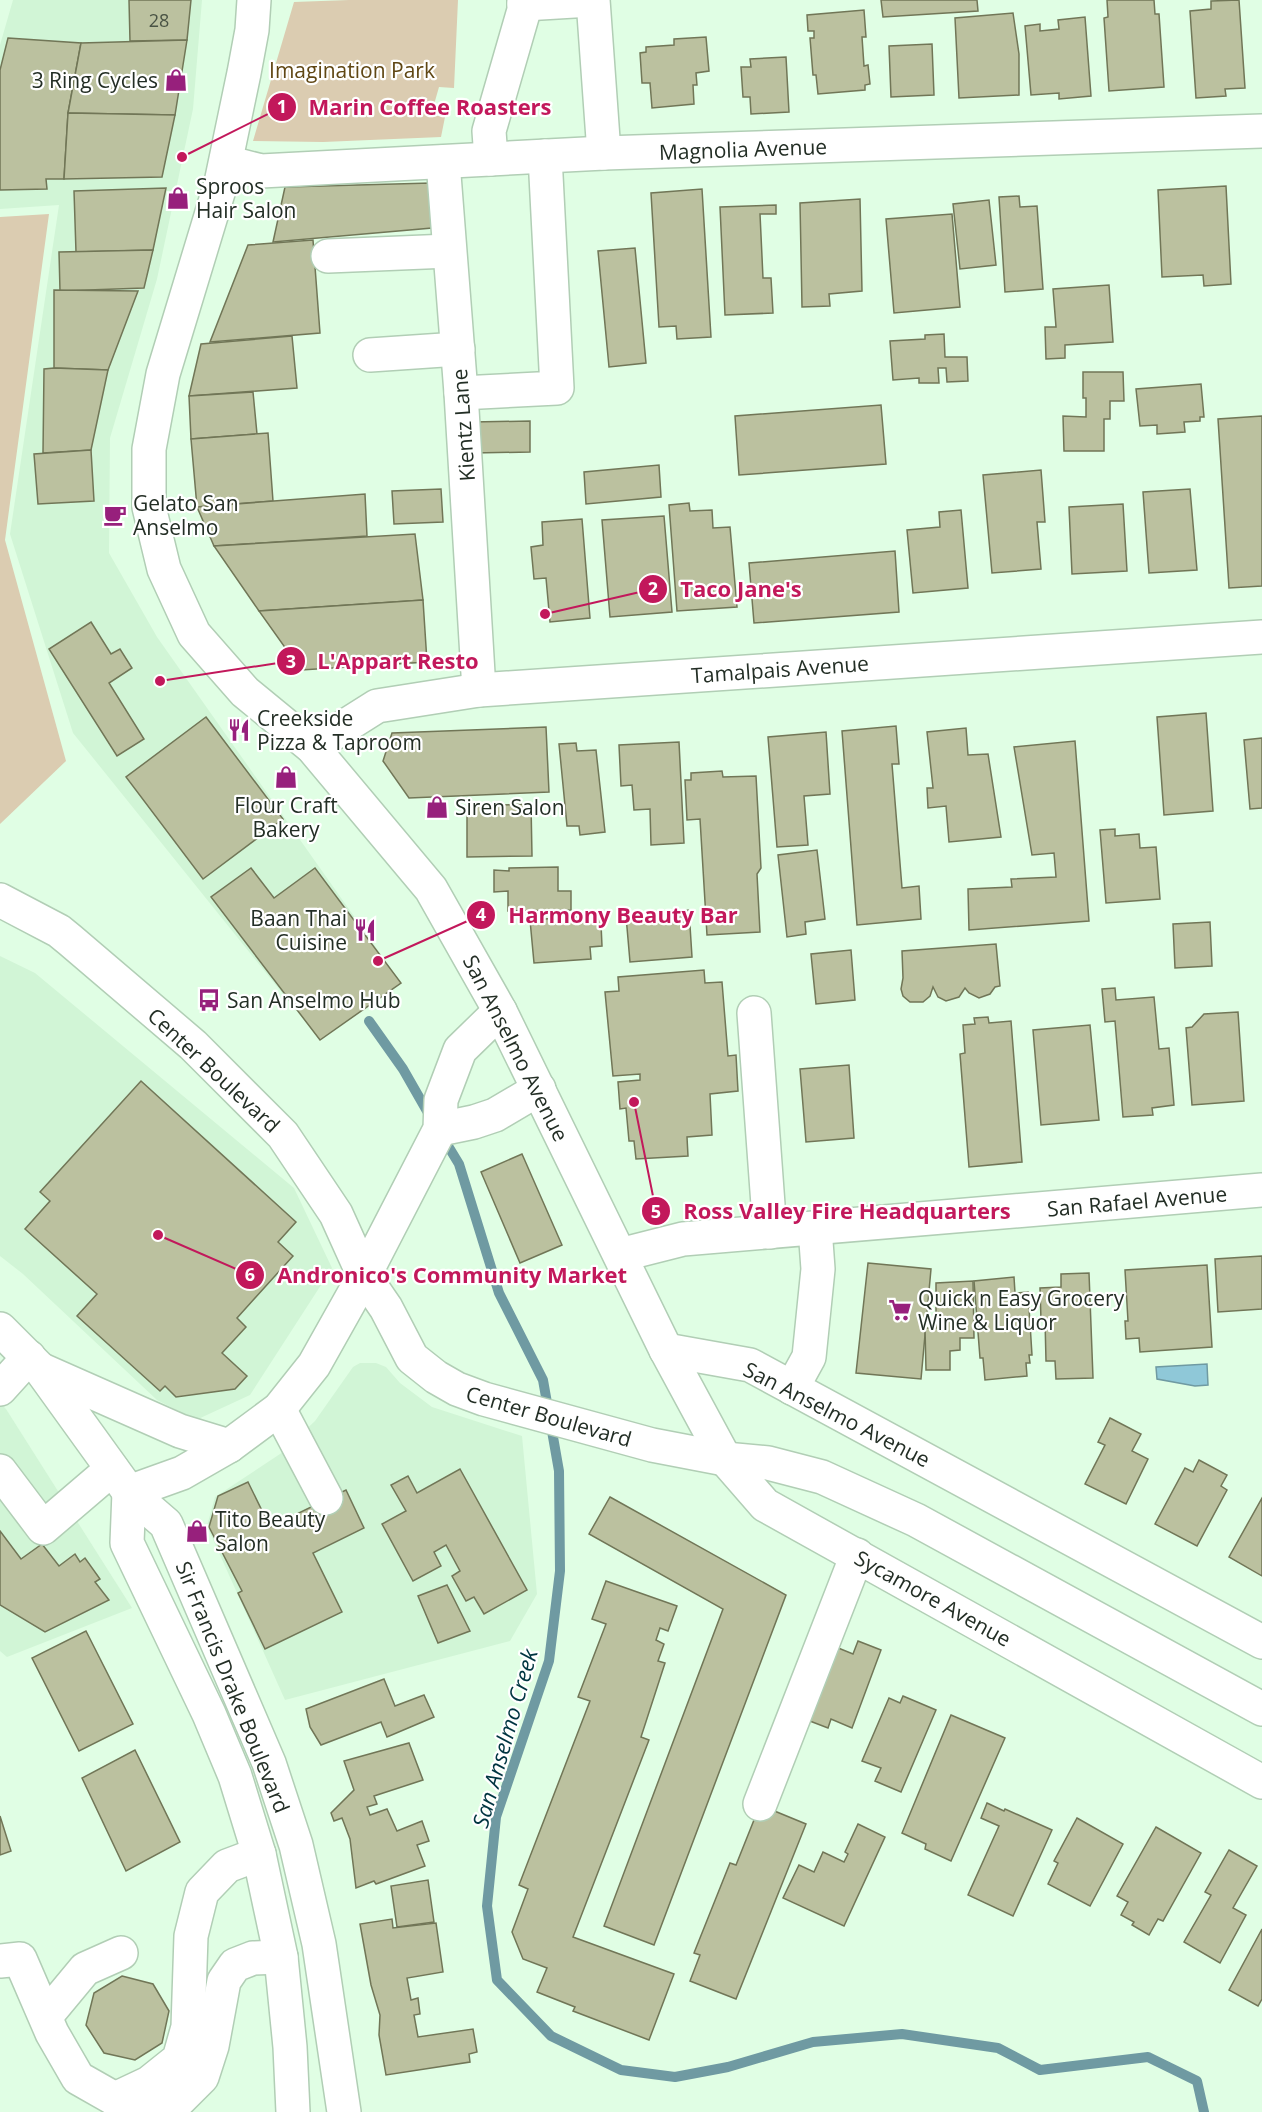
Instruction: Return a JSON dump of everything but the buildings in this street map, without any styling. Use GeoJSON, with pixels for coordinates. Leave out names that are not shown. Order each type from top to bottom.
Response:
{"type":"FeatureCollection","features":[{"type":"Feature","properties":{"kind":"street","name":"San Anselmo Avenue"},"geometry":{"type":"LineString","coordinates":[[254,0],[252,30],[226,162],[164,374],[149,449],[149,507],[164,569],[194,634],[245,692],[312,747],[431,889],[500,1011],[666,1350],[750,1365],[1262,1642]]}},
{"type":"Feature","properties":{"kind":"street"},"geometry":{"type":"LineString","coordinates":[[491,159],[489,131],[524,10],[524,2],[592,0],[604,153]]}},
{"type":"Feature","properties":{"kind":"street","name":"Magnolia Avenue"},"geometry":{"type":"LineString","coordinates":[[226,162],[261,171],[604,153],[1262,131]]}},
{"type":"Feature","properties":{"kind":"street"},"geometry":{"type":"LineString","coordinates":[[461,393],[557,388],[545,156]]}},
{"type":"Feature","properties":{"kind":"street","name":"Kientz Lane"},"geometry":{"type":"LineString","coordinates":[[443,162],[461,393],[479,690]]}},
{"type":"Feature","properties":{"kind":"street"},"geometry":{"type":"LineString","coordinates":[[328,256],[449,250]]}},
{"type":"Feature","properties":{"kind":"street"},"geometry":{"type":"LineString","coordinates":[[370,356],[458,349]]}},
{"type":"Feature","properties":{"kind":"street","name":"Tamalpais Avenue"},"geometry":{"type":"LineString","coordinates":[[312,747],[377,706],[479,690],[1262,637]]}},
{"type":"Feature","properties":{"kind":"street","name":"Center Boulevard"},"geometry":{"type":"LineString","coordinates":[[0,900],[58,931],[70,940],[193,1045],[283,1135],[336,1214],[364,1276],[386,1308],[412,1358],[436,1377],[457,1389],[484,1399],[652,1445],[725,1459],[768,1463],[822,1477],[915,1520],[1262,1709]]}},
{"type":"Feature","properties":{"kind":"street"},"geometry":{"type":"LineString","coordinates":[[0,1471],[43,1528],[121,1481],[182,1473],[230,1446],[279,1409],[314,1365],[406,1197],[440,1129],[441,1100],[460,1050],[500,1011]]}},
{"type":"Feature","properties":{"kind":"street"},"geometry":{"type":"LineString","coordinates":[[754,1013],[770,1232]]}},
{"type":"Feature","properties":{"kind":"street"},"geometry":{"type":"LineString","coordinates":[[440,1129],[495,1115],[538,1089]]}},
{"type":"Feature","properties":{"kind":"street","name":"San Rafael Avenue"},"geometry":{"type":"LineString","coordinates":[[620,1255],[683,1239],[1262,1190]]}},
{"type":"Feature","properties":{"kind":"street"},"geometry":{"type":"LineString","coordinates":[[792,1388],[809,1358],[818,1269],[815,1228]]}},
{"type":"Feature","properties":{"kind":"street","name":"Sir Francis Drake Boulevard"},"geometry":{"type":"LineString","coordinates":[[0,1329],[35,1363],[121,1481],[166,1524],[269,1763],[296,1845],[319,1944],[344,2112]]}},
{"type":"Feature","properties":{"kind":"street","name":"Sycamore Avenue"},"geometry":{"type":"LineString","coordinates":[[666,1350],[725,1459],[765,1505],[1262,1782]]}},
{"type":"Feature","properties":{"kind":"street"},"geometry":{"type":"LineString","coordinates":[[0,1389],[35,1363],[180,1431],[230,1446]]}},
{"type":"Feature","properties":{"kind":"street"},"geometry":{"type":"LineString","coordinates":[[279,1409],[326,1498]]}},
{"type":"Feature","properties":{"kind":"street","name":"Sir Francis Drake Boulevard"},"geometry":{"type":"LineString","coordinates":[[121,1481],[128,1543],[209,1714],[235,1776],[259,1854],[281,1957],[290,2047],[293,2112]]}},
{"type":"Feature","properties":{"kind":"street"},"geometry":{"type":"LineString","coordinates":[[760,1804],[857,1556]]}},
{"type":"Feature","properties":{"kind":"street"},"geometry":{"type":"LineString","coordinates":[[115,2105],[179,2060],[188,2028],[191,1936],[202,1892],[227,1866],[259,1854]]}},
{"type":"Feature","properties":{"kind":"street"},"geometry":{"type":"LineString","coordinates":[[46,2016],[85,1969],[121,1953]]}},
{"type":"Feature","properties":{"kind":"street"},"geometry":{"type":"LineString","coordinates":[[0,1961],[20,1959],[52,2033],[78,2078],[115,2105],[155,2110],[176,2103],[202,2077],[212,2046],[224,1981],[235,1965],[253,1959],[281,1957]]}},
{"type":"Feature","properties":{"kind":"shaded area"},"geometry":{"type":"Polygon","coordinates":[[[13,0],[202,0],[193,109],[157,279],[110,438],[109,553],[157,637],[401,983],[320,1040],[73,733],[10,534],[59,205],[0,209],[0,45],[13,0]]]}},
{"type":"Feature","properties":{"kind":"shaded area"},"geometry":{"type":"Polygon","coordinates":[[[0,956],[35,973],[294,1188],[332,1268],[250,1395],[196,1420],[157,1400],[23,1274],[0,1256],[0,956]]]}},
{"type":"Feature","properties":{"kind":"shaded area"},"geometry":{"type":"Polygon","coordinates":[[[360,1363],[376,1363],[386,1367],[400,1383],[432,1407],[522,1436],[537,1594],[510,1641],[285,1700],[207,1526],[215,1497],[280,1454],[315,1421],[353,1367],[360,1363]]]}},
{"type":"Feature","properties":{"kind":"shaded area"},"geometry":{"type":"Polygon","coordinates":[[[0,1403],[132,1608],[7,1657],[0,1651],[0,1403]]]}},
{"type":"Feature","properties":{"kind":"green space","name":"Imagination Park"},"geometry":{"type":"Polygon","coordinates":[[[458,0],[454,88],[439,87],[431,115],[445,117],[441,137],[323,142],[253,141],[294,2],[458,0]]]}},
{"type":"Feature","properties":{"kind":"green space"},"geometry":{"type":"Polygon","coordinates":[[[49,214],[5,540],[66,761],[0,824],[0,217],[49,214]]]}},
{"type":"Feature","properties":{"kind":"water"},"geometry":{"type":"Polygon","coordinates":[[[1207,1364],[1208,1385],[1195,1386],[1157,1379],[1156,1367],[1207,1364]]]}},
{"type":"Feature","properties":{"kind":"waterway","name":"San Anselmo Creek"},"geometry":{"type":"LineString","coordinates":[[369,1021],[403,1069],[431,1118]]}},
{"type":"Feature","properties":{"kind":"waterway","name":"San Anselmo Creek"},"geometry":{"type":"LineString","coordinates":[[442,1136],[459,1164],[499,1293],[543,1380],[559,1471],[560,1571],[549,1661],[496,1817],[487,1906],[497,1980],[551,2036],[621,2070],[675,2077],[728,2067],[813,2042],[902,2034],[998,2048],[1040,2070],[1148,2057],[1197,2081],[1204,2112]]}},
{"type":"Feature","properties":{"kind":"place","name":"3 Ring Cycles"},"geometry":{"type":"Point","coordinates":[176,80]}},
{"type":"Feature","properties":{"kind":"place","name":"Marin Coffee Roasters"},"geometry":{"type":"Point","coordinates":[182,157]}},
{"type":"Feature","properties":{"kind":"place","name":"Sproos Hair Salon"},"geometry":{"type":"Point","coordinates":[178,198]}},
{"type":"Feature","properties":{"kind":"place","name":"Gelato San Anselmo"},"geometry":{"type":"Point","coordinates":[115,515]}},
{"type":"Feature","properties":{"kind":"place","name":"Taco Jane's"},"geometry":{"type":"Point","coordinates":[545,614]}},
{"type":"Feature","properties":{"kind":"place","name":"L'Appart Resto"},"geometry":{"type":"Point","coordinates":[160,681]}},
{"type":"Feature","properties":{"kind":"place","name":"Creekside Pizza & Taproom"},"geometry":{"type":"Point","coordinates":[239,730]}},
{"type":"Feature","properties":{"kind":"place","name":"Flour Craft Bakery"},"geometry":{"type":"Point","coordinates":[286,777]}},
{"type":"Feature","properties":{"kind":"place","name":"Siren Salon"},"geometry":{"type":"Point","coordinates":[437,807]}},
{"type":"Feature","properties":{"kind":"place","name":"Baan Thai Cuisine"},"geometry":{"type":"Point","coordinates":[365,930]}},
{"type":"Feature","properties":{"kind":"place","name":"Harmony Beauty Bar"},"geometry":{"type":"Point","coordinates":[378,961]}},
{"type":"Feature","properties":{"kind":"place","name":"San Anselmo Hub"},"geometry":{"type":"Point","coordinates":[209,1000]}},
{"type":"Feature","properties":{"kind":"place","name":"Ross Valley Fire Headquarters"},"geometry":{"type":"Point","coordinates":[634,1102]}},
{"type":"Feature","properties":{"kind":"place","name":"Andronico's Community Market"},"geometry":{"type":"Point","coordinates":[158,1235]}},
{"type":"Feature","properties":{"kind":"place","name":"Quick n Easy Grocery Wine & Liquor"},"geometry":{"type":"Point","coordinates":[900,1310]}},
{"type":"Feature","properties":{"kind":"place","name":"Tito Beauty Salon"},"geometry":{"type":"Point","coordinates":[197,1531]}}]}
